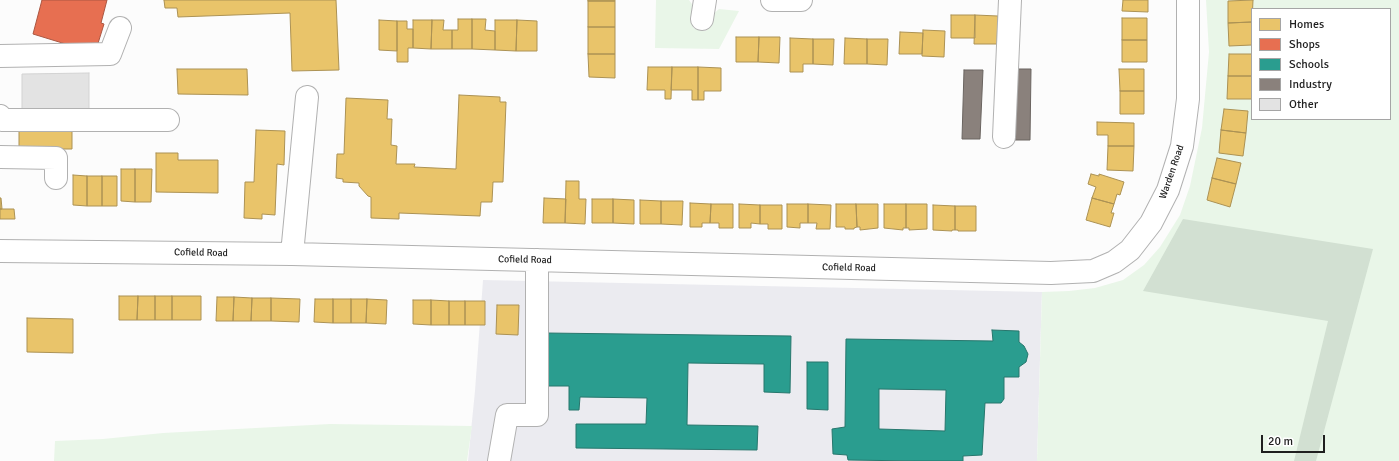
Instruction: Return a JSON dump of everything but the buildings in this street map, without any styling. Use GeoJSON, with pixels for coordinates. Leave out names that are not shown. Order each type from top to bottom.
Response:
{"type":"FeatureCollection","features":[{"type":"Feature","properties":{"kind":"street"},"geometry":{"type":"LineString","coordinates":[[772,0],[801,0]]}},
{"type":"Feature","properties":{"kind":"street"},"geometry":{"type":"LineString","coordinates":[[1004,137],[1010,0]]}},
{"type":"Feature","properties":{"kind":"street","name":"Warden Road"},"geometry":{"type":"LineString","coordinates":[[1051,273],[1093,271],[1114,262],[1130,250],[1151,223],[1168,190],[1182,146],[1188,99],[1188,0]]}},
{"type":"Feature","properties":{"kind":"street"},"geometry":{"type":"LineString","coordinates":[[0,56],[110,54],[120,28]]}},
{"type":"Feature","properties":{"kind":"street"},"geometry":{"type":"LineString","coordinates":[[292,254],[307,98]]}},
{"type":"Feature","properties":{"kind":"street"},"geometry":{"type":"LineString","coordinates":[[0,116],[3,120],[168,120]]}},
{"type":"Feature","properties":{"kind":"street"},"geometry":{"type":"LineString","coordinates":[[0,157],[56,158],[56,178]]}},
{"type":"Feature","properties":{"kind":"street","name":"Cofield Road"},"geometry":{"type":"LineString","coordinates":[[0,251],[292,254],[1051,273]]}},
{"type":"Feature","properties":{"kind":"street"},"geometry":{"type":"LineString","coordinates":[[499,461],[507,415],[537,415],[537,260]]}},
{"type":"Feature","properties":{"kind":"shaded area"},"geometry":{"type":"Polygon","coordinates":[[[483,280],[1042,292],[1037,461],[468,461],[483,280]]]}},
{"type":"Feature","properties":{"kind":"green space"},"geometry":{"type":"Polygon","coordinates":[[[656,0],[689,0],[694,7],[695,14],[693,28],[706,31],[712,15],[719,9],[739,11],[719,49],[655,48],[656,0]]]}},
{"type":"Feature","properties":{"kind":"green space"},"geometry":{"type":"Polygon","coordinates":[[[1206,0],[1399,0],[1399,461],[1037,461],[1042,292],[1095,288],[1123,280],[1144,265],[1160,247],[1180,215],[1190,186],[1202,128],[1209,52],[1206,0]]]}},
{"type":"Feature","properties":{"kind":"green space"},"geometry":{"type":"Polygon","coordinates":[[[1183,219],[1373,249],[1316,461],[1294,461],[1328,321],[1143,291],[1183,219]]]}},
{"type":"Feature","properties":{"kind":"green space"},"geometry":{"type":"Polygon","coordinates":[[[330,424],[472,426],[467,461],[54,461],[55,441],[103,439],[163,433],[330,424]]]}}]}
